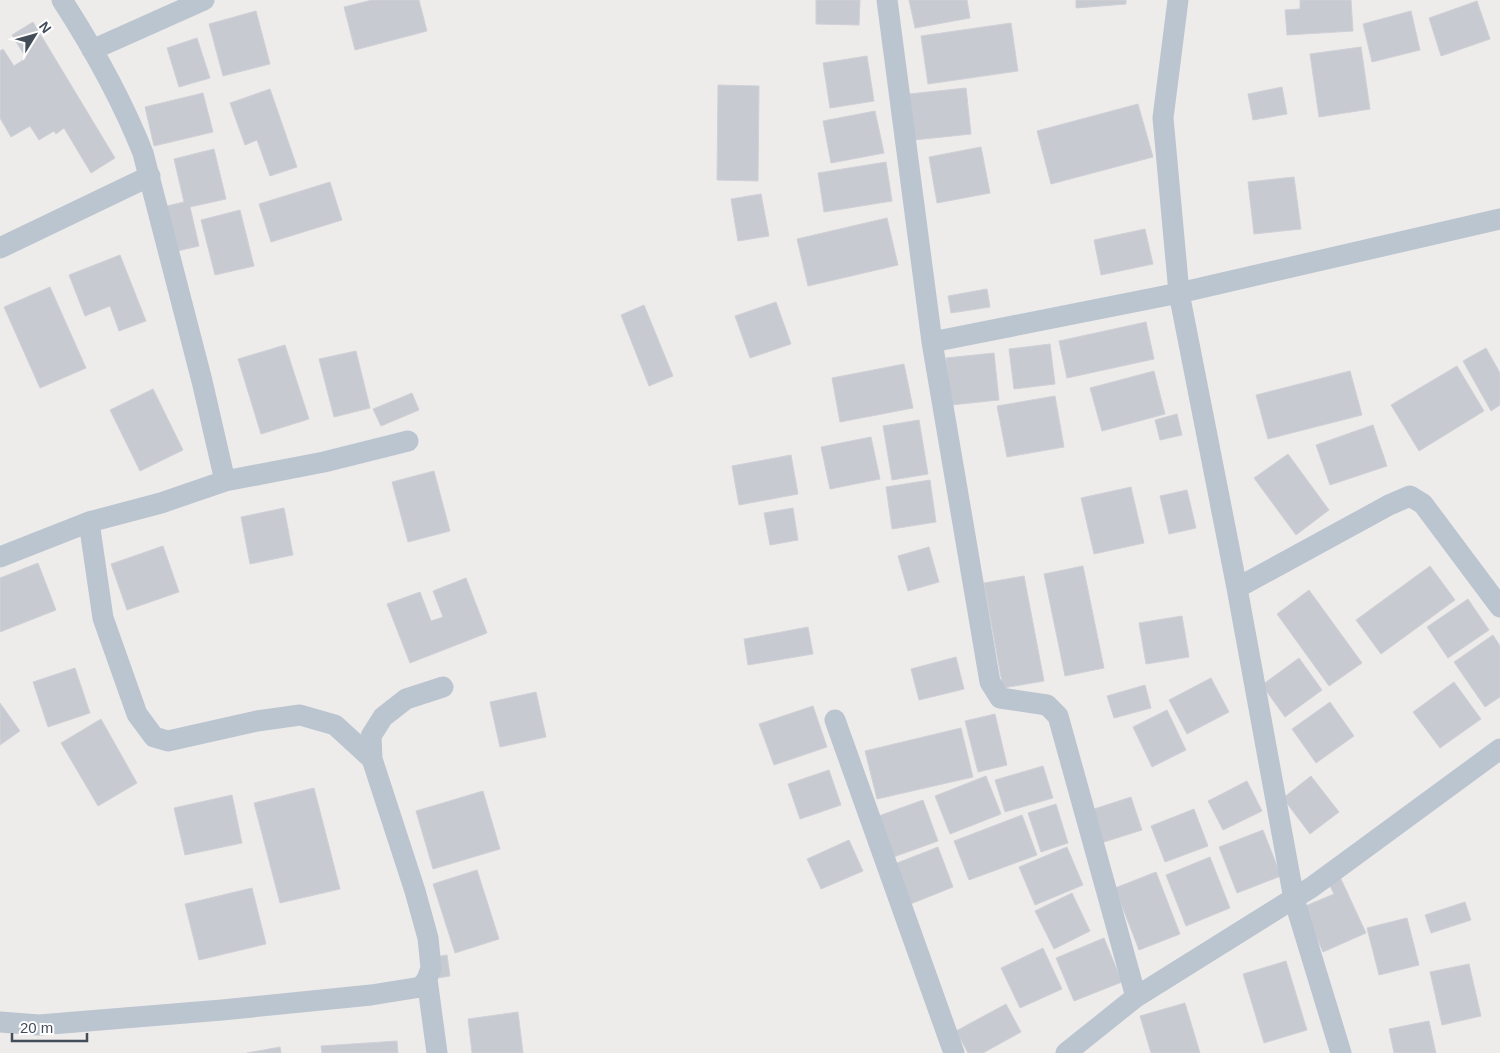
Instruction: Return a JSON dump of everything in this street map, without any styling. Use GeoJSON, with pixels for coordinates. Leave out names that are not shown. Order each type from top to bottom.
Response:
{"type":"FeatureCollection","features":[{"type":"Feature","properties":{"kind":"street"},"geometry":{"type":"LineString","coordinates":[[62,0],[81,29],[132,125],[143,152],[202,381],[225,481]]}},
{"type":"Feature","properties":{"kind":"street"},"geometry":{"type":"LineString","coordinates":[[92,50],[204,0]]}},
{"type":"Feature","properties":{"kind":"street"},"geometry":{"type":"LineString","coordinates":[[886,0],[932,342],[990,682],[1000,698],[1047,705],[1058,716],[1136,997]]}},
{"type":"Feature","properties":{"kind":"street"},"geometry":{"type":"LineString","coordinates":[[1178,0],[1163,118],[1179,293],[1237,588],[1294,899],[1341,1053]]}},
{"type":"Feature","properties":{"kind":"street"},"geometry":{"type":"LineString","coordinates":[[0,248],[150,176]]}},
{"type":"Feature","properties":{"kind":"street"},"geometry":{"type":"LineString","coordinates":[[932,342],[1179,293],[1500,219]]}},
{"type":"Feature","properties":{"kind":"street"},"geometry":{"type":"LineString","coordinates":[[0,557],[89,522],[161,503],[225,481],[324,462],[408,441]]}},
{"type":"Feature","properties":{"kind":"street"},"geometry":{"type":"LineString","coordinates":[[1237,588],[1389,505],[1410,496],[1422,504],[1500,607]]}},
{"type":"Feature","properties":{"kind":"street"},"geometry":{"type":"LineString","coordinates":[[89,522],[103,618],[137,714],[154,737],[168,741],[257,720],[300,715],[335,725],[372,759]]}},
{"type":"Feature","properties":{"kind":"street"},"geometry":{"type":"LineString","coordinates":[[0,1022],[39,1025],[323,1001],[421,987],[427,979],[431,968],[428,938],[416,891],[372,759],[371,736],[383,718],[406,699],[443,686]]}},
{"type":"Feature","properties":{"kind":"street"},"geometry":{"type":"LineString","coordinates":[[835,720],[954,1053]]}},
{"type":"Feature","properties":{"kind":"street"},"geometry":{"type":"LineString","coordinates":[[1066,1053],[1136,997],[1312,887],[1500,749]]}},
{"type":"Feature","properties":{"kind":"street"},"geometry":{"type":"LineString","coordinates":[[427,979],[437,1053]]}},
{"type":"Feature","properties":{"kind":"building"},"geometry":{"type":"Polygon","coordinates":[[[372,0],[419,0],[427,31],[355,50],[344,7],[372,0]]]}},
{"type":"Feature","properties":{"kind":"building"},"geometry":{"type":"Polygon","coordinates":[[[816,0],[860,0],[859,25],[816,24],[816,0]]]}},
{"type":"Feature","properties":{"kind":"building"},"geometry":{"type":"Polygon","coordinates":[[[909,0],[967,0],[970,18],[915,28],[909,0]]]}},
{"type":"Feature","properties":{"kind":"building"},"geometry":{"type":"Polygon","coordinates":[[[1076,0],[1126,0],[1126,4],[1076,8],[1076,0]]]}},
{"type":"Feature","properties":{"kind":"building"},"geometry":{"type":"Polygon","coordinates":[[[1300,0],[1351,0],[1353,31],[1287,35],[1285,10],[1300,9],[1300,0]]]}},
{"type":"Feature","properties":{"kind":"building"},"geometry":{"type":"Polygon","coordinates":[[[1477,1],[1490,39],[1441,56],[1429,18],[1477,1]]]}},
{"type":"Feature","properties":{"kind":"building"},"geometry":{"type":"Polygon","coordinates":[[[256,11],[270,64],[223,76],[209,24],[256,11]]]}},
{"type":"Feature","properties":{"kind":"building"},"geometry":{"type":"Polygon","coordinates":[[[1411,11],[1420,50],[1372,62],[1363,24],[1411,11]]]}},
{"type":"Feature","properties":{"kind":"building"},"geometry":{"type":"Polygon","coordinates":[[[33,22],[115,158],[91,173],[64,128],[56,134],[54,131],[39,140],[30,126],[11,137],[0,118],[0,51],[3,49],[14,66],[26,58],[12,35],[33,22]]]}},
{"type":"Feature","properties":{"kind":"building"},"geometry":{"type":"Polygon","coordinates":[[[1011,23],[1018,71],[928,84],[921,36],[1011,23]]]}},
{"type":"Feature","properties":{"kind":"building"},"geometry":{"type":"Polygon","coordinates":[[[197,38],[210,78],[179,87],[167,48],[197,38]]]}},
{"type":"Feature","properties":{"kind":"building"},"geometry":{"type":"Polygon","coordinates":[[[1361,47],[1370,109],[1319,117],[1310,54],[1361,47]]]}},
{"type":"Feature","properties":{"kind":"building"},"geometry":{"type":"Polygon","coordinates":[[[867,56],[874,101],[830,108],[823,63],[867,56]]]}},
{"type":"Feature","properties":{"kind":"building"},"geometry":{"type":"Polygon","coordinates":[[[718,85],[759,86],[758,181],[717,180],[718,85]]]}},
{"type":"Feature","properties":{"kind":"building"},"geometry":{"type":"Polygon","coordinates":[[[1282,87],[1287,114],[1253,120],[1248,94],[1282,87]]]}},
{"type":"Feature","properties":{"kind":"building"},"geometry":{"type":"Polygon","coordinates":[[[966,88],[971,134],[914,140],[909,94],[966,88]]]}},
{"type":"Feature","properties":{"kind":"building"},"geometry":{"type":"Polygon","coordinates":[[[270,89],[297,167],[270,176],[257,140],[245,145],[230,103],[270,89]]]}},
{"type":"Feature","properties":{"kind":"building"},"geometry":{"type":"Polygon","coordinates":[[[203,93],[213,132],[154,146],[145,107],[203,93]]]}},
{"type":"Feature","properties":{"kind":"building"},"geometry":{"type":"Polygon","coordinates":[[[1138,104],[1153,157],[1051,184],[1037,131],[1138,104]]]}},
{"type":"Feature","properties":{"kind":"building"},"geometry":{"type":"Polygon","coordinates":[[[875,111],[884,153],[831,163],[823,121],[875,111]]]}},
{"type":"Feature","properties":{"kind":"building"},"geometry":{"type":"Polygon","coordinates":[[[981,147],[990,193],[937,203],[929,157],[981,147]]]}},
{"type":"Feature","properties":{"kind":"building"},"geometry":{"type":"Polygon","coordinates":[[[214,149],[226,199],[190,207],[199,246],[173,252],[163,207],[184,202],[174,159],[214,149]]]}},
{"type":"Feature","properties":{"kind":"building"},"geometry":{"type":"Polygon","coordinates":[[[886,162],[892,201],[824,212],[818,173],[886,162]]]}},
{"type":"Feature","properties":{"kind":"building"},"geometry":{"type":"Polygon","coordinates":[[[1294,177],[1301,229],[1254,234],[1248,182],[1294,177]]]}},
{"type":"Feature","properties":{"kind":"building"},"geometry":{"type":"Polygon","coordinates":[[[330,182],[342,220],[271,242],[259,204],[330,182]]]}},
{"type":"Feature","properties":{"kind":"building"},"geometry":{"type":"Polygon","coordinates":[[[761,194],[769,236],[738,241],[731,199],[761,194]]]}},
{"type":"Feature","properties":{"kind":"building"},"geometry":{"type":"Polygon","coordinates":[[[240,210],[254,266],[215,275],[201,220],[240,210]]]}},
{"type":"Feature","properties":{"kind":"building"},"geometry":{"type":"Polygon","coordinates":[[[887,218],[898,265],[808,286],[797,239],[887,218]]]}},
{"type":"Feature","properties":{"kind":"building"},"geometry":{"type":"Polygon","coordinates":[[[1145,229],[1153,264],[1101,275],[1094,240],[1145,229]]]}},
{"type":"Feature","properties":{"kind":"building"},"geometry":{"type":"Polygon","coordinates":[[[120,255],[146,321],[119,331],[110,306],[85,316],[69,275],[120,255]]]}},
{"type":"Feature","properties":{"kind":"building"},"geometry":{"type":"Polygon","coordinates":[[[50,287],[86,368],[40,388],[4,307],[50,287]]]}},
{"type":"Feature","properties":{"kind":"building"},"geometry":{"type":"Polygon","coordinates":[[[987,289],[990,307],[951,313],[948,296],[987,289]]]}},
{"type":"Feature","properties":{"kind":"building"},"geometry":{"type":"Polygon","coordinates":[[[776,302],[791,344],[750,358],[735,316],[776,302]]]}},
{"type":"Feature","properties":{"kind":"building"},"geometry":{"type":"Polygon","coordinates":[[[644,305],[673,376],[649,386],[621,315],[644,305]]]}},
{"type":"Feature","properties":{"kind":"building"},"geometry":{"type":"Polygon","coordinates":[[[1146,322],[1154,359],[1067,378],[1059,341],[1146,322]]]}},
{"type":"Feature","properties":{"kind":"building"},"geometry":{"type":"Polygon","coordinates":[[[1050,344],[1055,384],[1014,389],[1009,349],[1050,344]]]}},
{"type":"Feature","properties":{"kind":"building"},"geometry":{"type":"Polygon","coordinates":[[[285,345],[309,419],[261,434],[238,359],[285,345]]]}},
{"type":"Feature","properties":{"kind":"building"},"geometry":{"type":"Polygon","coordinates":[[[1486,348],[1500,373],[1500,405],[1491,411],[1463,361],[1486,348]]]}},
{"type":"Feature","properties":{"kind":"building"},"geometry":{"type":"Polygon","coordinates":[[[356,351],[370,408],[334,417],[319,359],[356,351]]]}},
{"type":"Feature","properties":{"kind":"building"},"geometry":{"type":"Polygon","coordinates":[[[994,353],[999,400],[951,405],[946,358],[994,353]]]}},
{"type":"Feature","properties":{"kind":"building"},"geometry":{"type":"Polygon","coordinates":[[[904,364],[913,408],[840,422],[832,378],[904,364]]]}},
{"type":"Feature","properties":{"kind":"building"},"geometry":{"type":"Polygon","coordinates":[[[1457,366],[1484,411],[1419,451],[1391,405],[1457,366]]]}},
{"type":"Feature","properties":{"kind":"building"},"geometry":{"type":"Polygon","coordinates":[[[1154,371],[1165,414],[1102,431],[1090,388],[1154,371]]]}},
{"type":"Feature","properties":{"kind":"building"},"geometry":{"type":"Polygon","coordinates":[[[1350,371],[1362,415],[1268,439],[1256,395],[1350,371]]]}},
{"type":"Feature","properties":{"kind":"building"},"geometry":{"type":"Polygon","coordinates":[[[153,389],[183,450],[140,471],[110,410],[153,389]]]}},
{"type":"Feature","properties":{"kind":"building"},"geometry":{"type":"Polygon","coordinates":[[[412,393],[419,410],[381,426],[373,409],[412,393]]]}},
{"type":"Feature","properties":{"kind":"building"},"geometry":{"type":"Polygon","coordinates":[[[1055,396],[1064,447],[1007,457],[997,406],[1055,396]]]}},
{"type":"Feature","properties":{"kind":"building"},"geometry":{"type":"Polygon","coordinates":[[[1177,414],[1182,435],[1160,440],[1155,420],[1177,414]]]}},
{"type":"Feature","properties":{"kind":"building"},"geometry":{"type":"Polygon","coordinates":[[[919,420],[928,474],[892,480],[883,426],[919,420]]]}},
{"type":"Feature","properties":{"kind":"building"},"geometry":{"type":"Polygon","coordinates":[[[1373,425],[1387,466],[1330,485],[1316,445],[1373,425]]]}},
{"type":"Feature","properties":{"kind":"building"},"geometry":{"type":"Polygon","coordinates":[[[871,437],[880,479],[830,489],[821,447],[871,437]]]}},
{"type":"Feature","properties":{"kind":"building"},"geometry":{"type":"Polygon","coordinates":[[[1288,454],[1329,510],[1296,535],[1254,478],[1288,454]]]}},
{"type":"Feature","properties":{"kind":"building"},"geometry":{"type":"Polygon","coordinates":[[[791,455],[798,494],[739,505],[732,466],[791,455]]]}},
{"type":"Feature","properties":{"kind":"building"},"geometry":{"type":"Polygon","coordinates":[[[434,471],[450,531],[408,542],[392,482],[434,471]]]}},
{"type":"Feature","properties":{"kind":"building"},"geometry":{"type":"Polygon","coordinates":[[[930,480],[936,522],[892,529],[886,487],[930,480]]]}},
{"type":"Feature","properties":{"kind":"building"},"geometry":{"type":"Polygon","coordinates":[[[1131,487],[1144,543],[1094,554],[1081,498],[1131,487]]]}},
{"type":"Feature","properties":{"kind":"building"},"geometry":{"type":"Polygon","coordinates":[[[1187,490],[1196,528],[1169,534],[1160,496],[1187,490]]]}},
{"type":"Feature","properties":{"kind":"building"},"geometry":{"type":"Polygon","coordinates":[[[284,508],[293,555],[250,564],[241,517],[284,508]]]}},
{"type":"Feature","properties":{"kind":"building"},"geometry":{"type":"Polygon","coordinates":[[[793,508],[798,540],[770,545],[764,513],[793,508]]]}},
{"type":"Feature","properties":{"kind":"building"},"geometry":{"type":"Polygon","coordinates":[[[163,546],[179,592],[127,610],[111,564],[163,546]]]}},
{"type":"Feature","properties":{"kind":"building"},"geometry":{"type":"Polygon","coordinates":[[[929,547],[939,582],[908,591],[898,556],[929,547]]]}},
{"type":"Feature","properties":{"kind":"building"},"geometry":{"type":"Polygon","coordinates":[[[38,563],[56,610],[0,632],[0,578],[38,563]]]}},
{"type":"Feature","properties":{"kind":"building"},"geometry":{"type":"Polygon","coordinates":[[[1083,566],[1104,668],[1065,676],[1044,574],[1083,566]]]}},
{"type":"Feature","properties":{"kind":"building"},"geometry":{"type":"Polygon","coordinates":[[[1430,566],[1455,600],[1381,654],[1356,620],[1430,566]]]}},
{"type":"Feature","properties":{"kind":"building"},"geometry":{"type":"Polygon","coordinates":[[[1024,576],[1044,681],[1003,688],[984,583],[1024,576]]]}},
{"type":"Feature","properties":{"kind":"building"},"geometry":{"type":"Polygon","coordinates":[[[466,578],[487,633],[410,663],[387,604],[420,592],[431,621],[443,617],[433,591],[466,578]]]}},
{"type":"Feature","properties":{"kind":"building"},"geometry":{"type":"Polygon","coordinates":[[[1309,590],[1362,663],[1329,686],[1277,614],[1309,590]]]}},
{"type":"Feature","properties":{"kind":"building"},"geometry":{"type":"Polygon","coordinates":[[[1468,599],[1489,630],[1448,658],[1427,627],[1468,599]]]}},
{"type":"Feature","properties":{"kind":"building"},"geometry":{"type":"Polygon","coordinates":[[[1182,616],[1189,657],[1146,664],[1139,623],[1182,616]]]}},
{"type":"Feature","properties":{"kind":"building"},"geometry":{"type":"Polygon","coordinates":[[[808,627],[813,654],[748,665],[744,639],[808,627]]]}},
{"type":"Feature","properties":{"kind":"building"},"geometry":{"type":"Polygon","coordinates":[[[1493,635],[1500,646],[1500,697],[1485,707],[1454,662],[1493,635]]]}},
{"type":"Feature","properties":{"kind":"building"},"geometry":{"type":"Polygon","coordinates":[[[956,657],[964,689],[919,700],[911,669],[956,657]]]}},
{"type":"Feature","properties":{"kind":"building"},"geometry":{"type":"Polygon","coordinates":[[[1299,658],[1322,690],[1285,717],[1262,685],[1299,658]]]}},
{"type":"Feature","properties":{"kind":"building"},"geometry":{"type":"Polygon","coordinates":[[[75,668],[90,713],[48,727],[33,682],[75,668]]]}},
{"type":"Feature","properties":{"kind":"building"},"geometry":{"type":"Polygon","coordinates":[[[1211,678],[1229,712],[1187,734],[1169,700],[1211,678]]]}},
{"type":"Feature","properties":{"kind":"building"},"geometry":{"type":"Polygon","coordinates":[[[1454,682],[1481,719],[1440,748],[1413,712],[1454,682]]]}},
{"type":"Feature","properties":{"kind":"building"},"geometry":{"type":"Polygon","coordinates":[[[1145,685],[1151,708],[1114,718],[1107,696],[1145,685]]]}},
{"type":"Feature","properties":{"kind":"building"},"geometry":{"type":"Polygon","coordinates":[[[536,692],[546,737],[500,747],[490,702],[536,692]]]}},
{"type":"Feature","properties":{"kind":"building"},"geometry":{"type":"Polygon","coordinates":[[[1330,702],[1354,736],[1316,763],[1292,729],[1330,702]]]}},
{"type":"Feature","properties":{"kind":"building"},"geometry":{"type":"Polygon","coordinates":[[[0,703],[20,731],[0,745],[0,703]]]}},
{"type":"Feature","properties":{"kind":"building"},"geometry":{"type":"Polygon","coordinates":[[[813,706],[827,747],[774,765],[759,724],[813,706]]]}},
{"type":"Feature","properties":{"kind":"building"},"geometry":{"type":"Polygon","coordinates":[[[1167,710],[1186,750],[1152,767],[1133,727],[1167,710]]]}},
{"type":"Feature","properties":{"kind":"building"},"geometry":{"type":"Polygon","coordinates":[[[995,714],[1007,765],[978,772],[965,721],[995,714]]]}},
{"type":"Feature","properties":{"kind":"building"},"geometry":{"type":"Polygon","coordinates":[[[101,719],[137,783],[98,806],[61,743],[101,719]]]}},
{"type":"Feature","properties":{"kind":"building"},"geometry":{"type":"Polygon","coordinates":[[[961,728],[973,777],[877,799],[865,751],[961,728]]]}},
{"type":"Feature","properties":{"kind":"building"},"geometry":{"type":"Polygon","coordinates":[[[1043,766],[1053,798],[1005,812],[995,780],[1043,766]]]}},
{"type":"Feature","properties":{"kind":"building"},"geometry":{"type":"Polygon","coordinates":[[[829,770],[841,805],[800,819],[788,784],[829,770]]]}},
{"type":"Feature","properties":{"kind":"building"},"geometry":{"type":"Polygon","coordinates":[[[986,776],[1001,814],[950,834],[935,796],[986,776]]]}},
{"type":"Feature","properties":{"kind":"building"},"geometry":{"type":"Polygon","coordinates":[[[1311,776],[1339,812],[1310,834],[1283,798],[1311,776]]]}},
{"type":"Feature","properties":{"kind":"building"},"geometry":{"type":"Polygon","coordinates":[[[1247,781],[1262,811],[1223,830],[1208,801],[1247,781]]]}},
{"type":"Feature","properties":{"kind":"building"},"geometry":{"type":"Polygon","coordinates":[[[314,788],[340,889],[280,903],[254,803],[314,788]]]}},
{"type":"Feature","properties":{"kind":"building"},"geometry":{"type":"Polygon","coordinates":[[[483,791],[500,849],[433,869],[416,811],[483,791]]]}},
{"type":"Feature","properties":{"kind":"building"},"geometry":{"type":"Polygon","coordinates":[[[232,795],[242,843],[185,855],[174,808],[232,795]]]}},
{"type":"Feature","properties":{"kind":"building"},"geometry":{"type":"Polygon","coordinates":[[[1131,797],[1142,830],[1101,843],[1091,810],[1131,797]]]}},
{"type":"Feature","properties":{"kind":"building"},"geometry":{"type":"Polygon","coordinates":[[[923,800],[938,841],[888,859],[873,818],[923,800]]]}},
{"type":"Feature","properties":{"kind":"building"},"geometry":{"type":"Polygon","coordinates":[[[1056,804],[1068,843],[1041,852],[1028,813],[1056,804]]]}},
{"type":"Feature","properties":{"kind":"building"},"geometry":{"type":"Polygon","coordinates":[[[1194,809],[1208,846],[1165,862],[1151,826],[1194,809]]]}},
{"type":"Feature","properties":{"kind":"building"},"geometry":{"type":"Polygon","coordinates":[[[1022,815],[1037,855],[969,880],[954,841],[1022,815]]]}},
{"type":"Feature","properties":{"kind":"building"},"geometry":{"type":"Polygon","coordinates":[[[1263,830],[1281,876],[1237,893],[1219,847],[1263,830]]]}},
{"type":"Feature","properties":{"kind":"building"},"geometry":{"type":"Polygon","coordinates":[[[849,840],[863,871],[821,889],[807,859],[849,840]]]}},
{"type":"Feature","properties":{"kind":"building"},"geometry":{"type":"Polygon","coordinates":[[[938,847],[953,887],[908,905],[892,865],[938,847]]]}},
{"type":"Feature","properties":{"kind":"building"},"geometry":{"type":"Polygon","coordinates":[[[1067,847],[1083,885],[1035,905],[1019,867],[1067,847]]]}},
{"type":"Feature","properties":{"kind":"building"},"geometry":{"type":"Polygon","coordinates":[[[1210,857],[1230,908],[1186,926],[1166,875],[1210,857]]]}},
{"type":"Feature","properties":{"kind":"building"},"geometry":{"type":"Polygon","coordinates":[[[477,870],[499,939],[455,953],[433,884],[477,870]]]}},
{"type":"Feature","properties":{"kind":"building"},"geometry":{"type":"Polygon","coordinates":[[[1156,872],[1180,934],[1139,950],[1115,888],[1156,872]]]}},
{"type":"Feature","properties":{"kind":"building"},"geometry":{"type":"Polygon","coordinates":[[[1341,879],[1366,933],[1323,952],[1303,907],[1334,894],[1329,884],[1341,879]]]}},
{"type":"Feature","properties":{"kind":"building"},"geometry":{"type":"Polygon","coordinates":[[[252,888],[266,944],[199,960],[185,904],[252,888]]]}},
{"type":"Feature","properties":{"kind":"building"},"geometry":{"type":"Polygon","coordinates":[[[1072,893],[1090,931],[1054,949],[1035,911],[1072,893]]]}},
{"type":"Feature","properties":{"kind":"building"},"geometry":{"type":"Polygon","coordinates":[[[1465,902],[1471,920],[1431,933],[1425,915],[1465,902]]]}},
{"type":"Feature","properties":{"kind":"building"},"geometry":{"type":"Polygon","coordinates":[[[1407,918],[1419,965],[1379,975],[1367,928],[1407,918]]]}},
{"type":"Feature","properties":{"kind":"building"},"geometry":{"type":"Polygon","coordinates":[[[1104,938],[1122,982],[1074,1001],[1056,958],[1104,938]]]}},
{"type":"Feature","properties":{"kind":"building"},"geometry":{"type":"Polygon","coordinates":[[[1043,948],[1062,989],[1020,1008],[1001,968],[1043,948]]]}},
{"type":"Feature","properties":{"kind":"building"},"geometry":{"type":"Polygon","coordinates":[[[447,955],[450,976],[438,978],[434,957],[447,955]]]}},
{"type":"Feature","properties":{"kind":"building"},"geometry":{"type":"Polygon","coordinates":[[[1286,961],[1307,1030],[1264,1043],[1243,974],[1286,961]]]}},
{"type":"Feature","properties":{"kind":"building"},"geometry":{"type":"Polygon","coordinates":[[[1469,964],[1481,1016],[1442,1025],[1430,972],[1469,964]]]}},
{"type":"Feature","properties":{"kind":"building"},"geometry":{"type":"Polygon","coordinates":[[[1185,1003],[1200,1053],[1151,1053],[1140,1016],[1185,1003]]]}},
{"type":"Feature","properties":{"kind":"building"},"geometry":{"type":"Polygon","coordinates":[[[1006,1004],[1021,1032],[983,1053],[968,1053],[956,1031],[1006,1004]]]}},
{"type":"Feature","properties":{"kind":"building"},"geometry":{"type":"Polygon","coordinates":[[[518,1012],[523,1053],[472,1053],[468,1019],[518,1012]]]}},
{"type":"Feature","properties":{"kind":"building"},"geometry":{"type":"Polygon","coordinates":[[[1429,1021],[1436,1053],[1394,1053],[1389,1029],[1429,1021]]]}},
{"type":"Feature","properties":{"kind":"building"},"geometry":{"type":"Polygon","coordinates":[[[397,1041],[398,1053],[322,1053],[321,1046],[397,1041]]]}},
{"type":"Feature","properties":{"kind":"building"},"geometry":{"type":"Polygon","coordinates":[[[280,1047],[281,1053],[247,1053],[280,1047]]]}}]}
